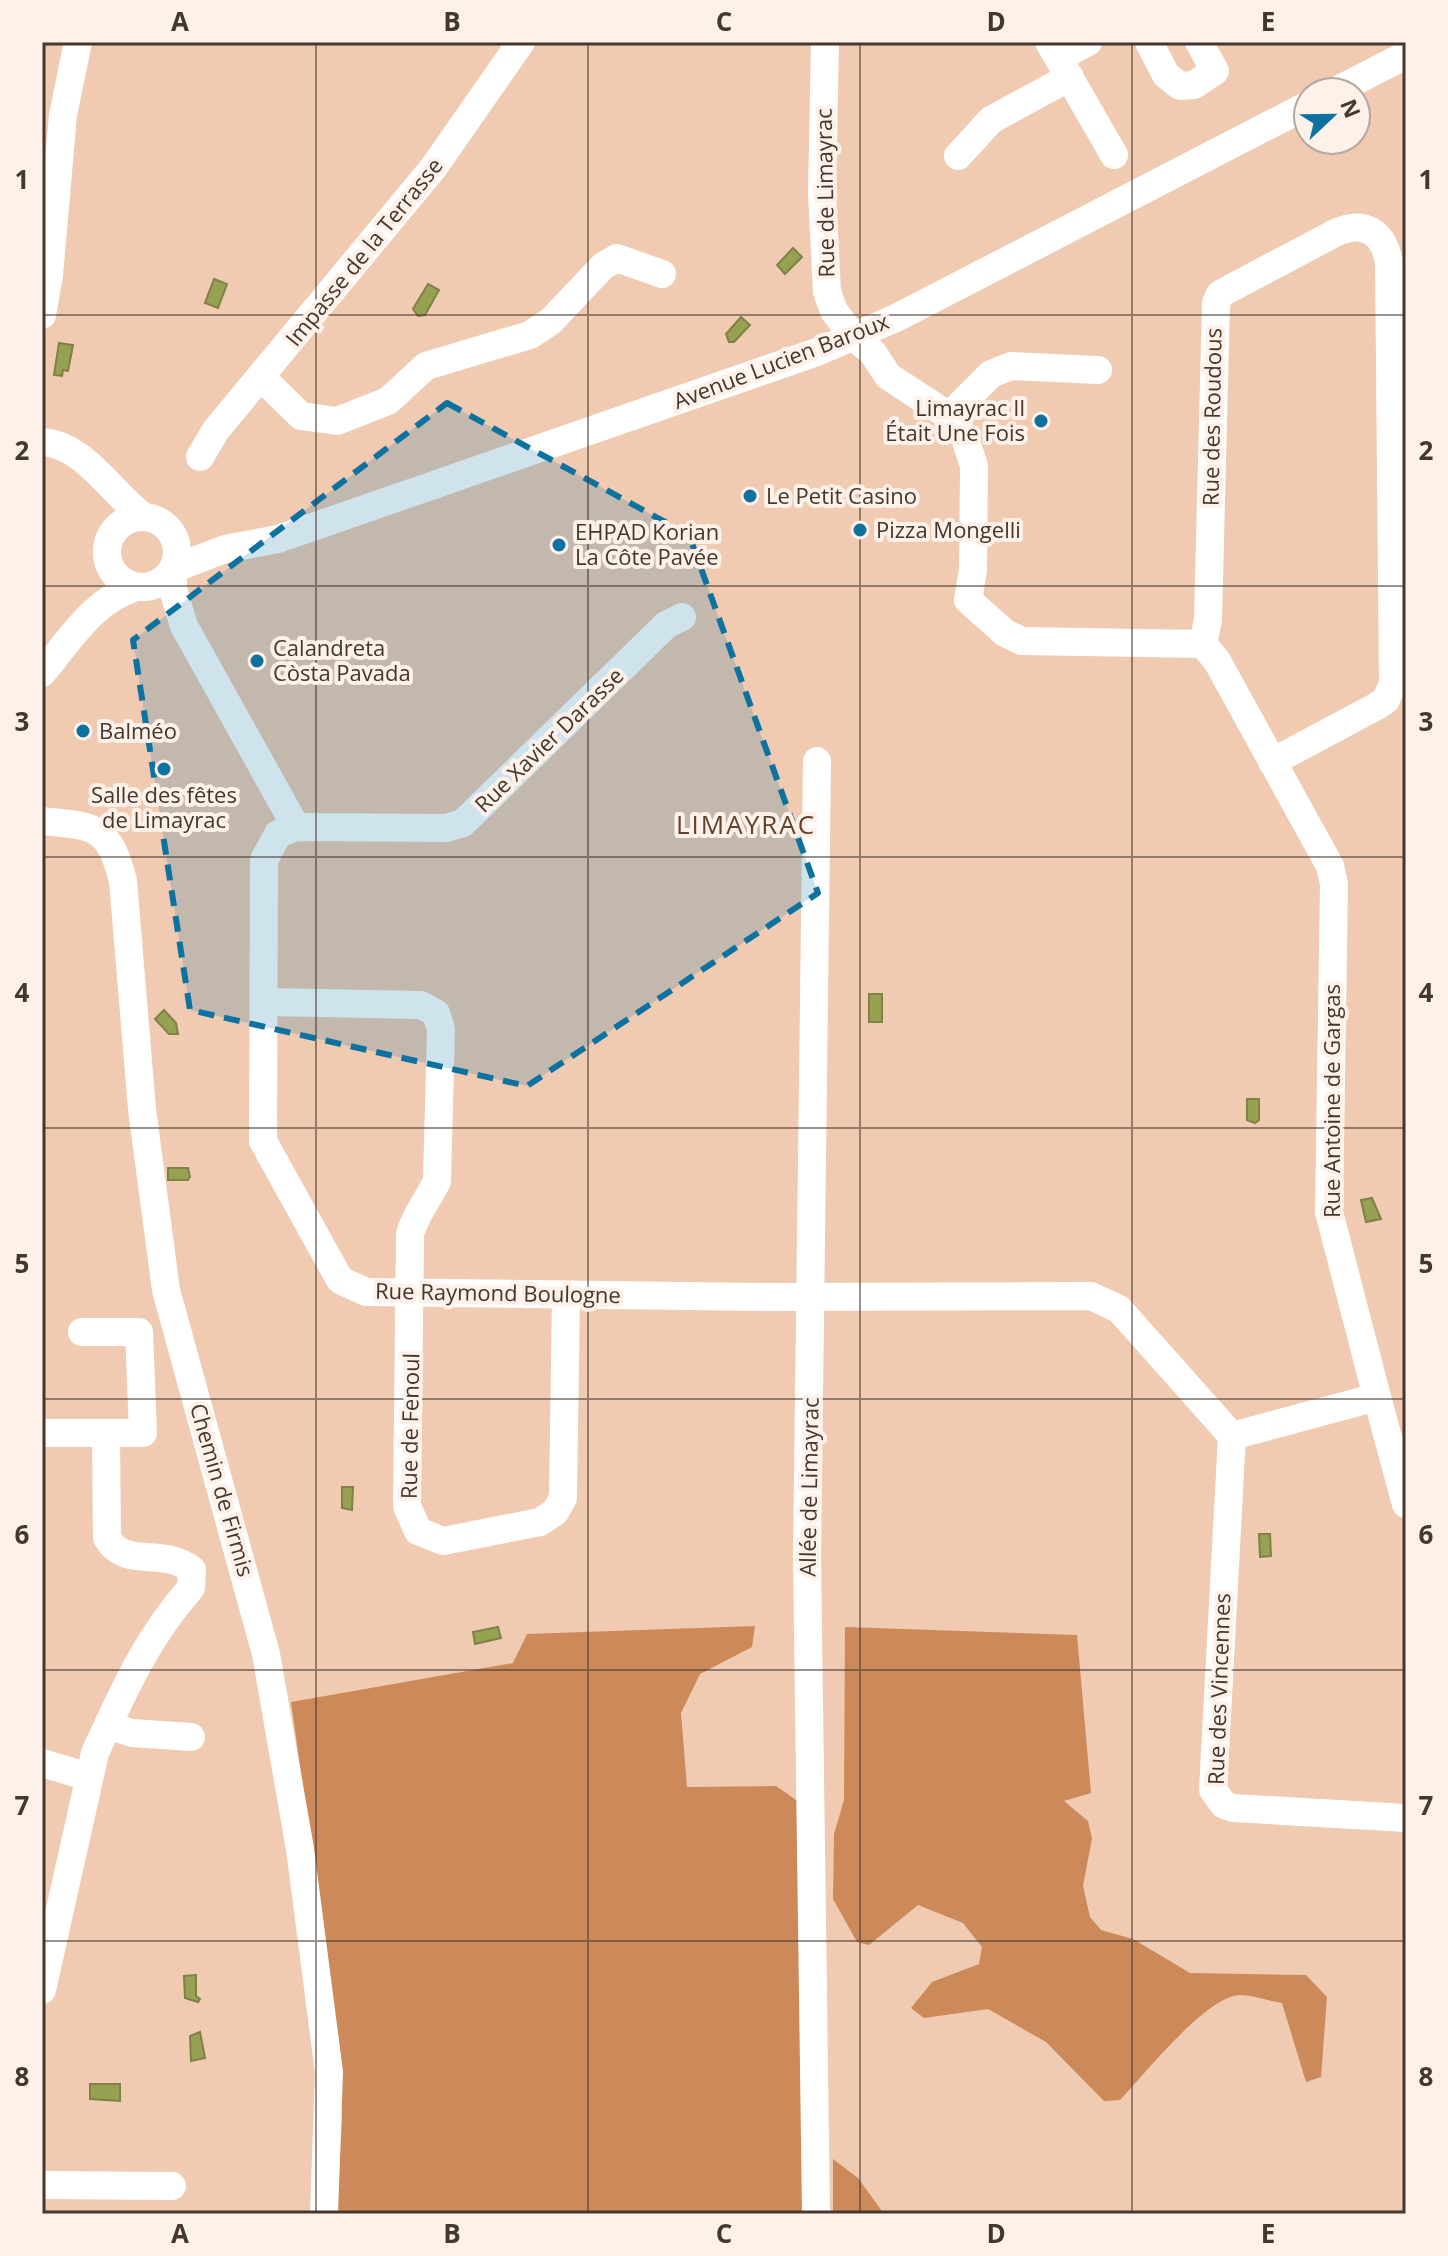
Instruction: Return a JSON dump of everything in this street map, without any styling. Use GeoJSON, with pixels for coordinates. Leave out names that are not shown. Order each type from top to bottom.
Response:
{"type":"FeatureCollection","features":[{"type":"Feature","properties":{"kind":"street"},"geometry":{"type":"LineString","coordinates":[[42,315],[49,275],[52,117],[78,42]]}},
{"type":"Feature","properties":{"kind":"street","name":"Impasse de la Terrasse"},"geometry":{"type":"LineString","coordinates":[[200,457],[216,430],[434,167],[521,42]]}},
{"type":"Feature","properties":{"kind":"street","name":"Rue de Limayrac"},"geometry":{"type":"LineString","coordinates":[[825,42],[822,194],[826,283],[834,311],[853,336]]}},
{"type":"Feature","properties":{"kind":"street"},"geometry":{"type":"LineString","coordinates":[[958,156],[991,120],[1059,59],[1088,42]]}},
{"type":"Feature","properties":{"kind":"street"},"geometry":{"type":"LineString","coordinates":[[1149,42],[1166,75],[1180,86],[1194,85],[1215,71],[1199,42]]}},
{"type":"Feature","properties":{"kind":"street"},"geometry":{"type":"LineString","coordinates":[[1365,76],[1406,55]]}},
{"type":"Feature","properties":{"kind":"street"},"geometry":{"type":"LineString","coordinates":[[1059,59],[1114,155]]}},
{"type":"Feature","properties":{"kind":"street","name":"Avenue Lucien Baroux"},"geometry":{"type":"LineString","coordinates":[[172,571],[225,549],[278,539],[702,393],[853,336],[896,318],[1292,113]]}},
{"type":"Feature","properties":{"kind":"street","name":"Rue des Roudous"},"geometry":{"type":"LineString","coordinates":[[1203,644],[1208,620],[1216,303],[1220,294],[1335,233],[1348,227],[1370,229],[1383,241],[1389,262],[1393,683],[1386,700],[1377,706],[1272,762]]}},
{"type":"Feature","properties":{"kind":"street"},"geometry":{"type":"LineString","coordinates":[[261,377],[301,416],[337,421],[388,401],[426,366],[530,335],[551,321],[603,266],[617,258],[662,274]]}},
{"type":"Feature","properties":{"kind":"street"},"geometry":{"type":"LineString","coordinates":[[853,336],[873,353],[899,386],[949,416],[964,435],[974,466],[973,570],[968,600],[1005,633],[1022,641],[1203,644]]}},
{"type":"Feature","properties":{"kind":"street"},"geometry":{"type":"LineString","coordinates":[[949,416],[991,374],[1011,366],[1098,370]]}},
{"type":"Feature","properties":{"kind":"street"},"geometry":{"type":"LineString","coordinates":[[42,442],[68,449],[84,460],[121,500],[143,516],[159,521],[173,533],[178,547],[172,571],[174,593],[184,626],[287,831]]}},
{"type":"Feature","properties":{"kind":"street"},"geometry":{"type":"LineString","coordinates":[[42,449],[86,481],[104,512],[108,549],[117,578],[161,599],[184,626]]}},
{"type":"Feature","properties":{"kind":"street"},"geometry":{"type":"LineString","coordinates":[[42,649],[97,582],[108,549],[124,521],[143,516]]}},
{"type":"Feature","properties":{"kind":"street","name":"Avenue Lucien Baroux"},"geometry":{"type":"LineString","coordinates":[[173,533],[225,549]]}},
{"type":"Feature","properties":{"kind":"street"},"geometry":{"type":"LineString","coordinates":[[42,673],[110,596],[156,585],[172,571]]}},
{"type":"Feature","properties":{"kind":"street","name":"Rue Xavier Darasse"},"geometry":{"type":"LineString","coordinates":[[287,831],[446,828],[463,823],[666,625],[682,617]]}},
{"type":"Feature","properties":{"kind":"street","name":"Rue Antoine de Gargas"},"geometry":{"type":"LineString","coordinates":[[1203,644],[1217,661],[1330,866],[1334,884],[1329,1212],[1331,1233],[1377,1397]]}},
{"type":"Feature","properties":{"kind":"street","name":"Allée de Limayrac"},"geometry":{"type":"LineString","coordinates":[[816,2214],[807,1618],[817,761]]}},
{"type":"Feature","properties":{"kind":"street","name":"Chemin de Firmis"},"geometry":{"type":"LineString","coordinates":[[42,821],[93,827],[113,845],[123,881],[142,1109],[166,1290],[266,1654],[300,1849],[329,2072],[324,2214]]}},
{"type":"Feature","properties":{"kind":"street","name":"Rue Raymond Boulogne"},"geometry":{"type":"LineString","coordinates":[[287,831],[264,860],[266,1002],[263,1141],[340,1280],[366,1292],[812,1297]]}},
{"type":"Feature","properties":{"kind":"street","name":"Rue de Fenoul"},"geometry":{"type":"LineString","coordinates":[[266,1002],[421,1005],[436,1013],[441,1029],[437,1181],[429,1199],[416,1213],[410,1234],[412,1292],[407,1506],[418,1531],[443,1541],[540,1522],[555,1512],[563,1498],[566,1295]]}},
{"type":"Feature","properties":{"kind":"street"},"geometry":{"type":"LineString","coordinates":[[812,1297],[1091,1296],[1119,1309],[1232,1436],[1377,1397],[1406,1504]]}},
{"type":"Feature","properties":{"kind":"street"},"geometry":{"type":"LineString","coordinates":[[42,1433],[143,1433],[139,1332],[82,1332]]}},
{"type":"Feature","properties":{"kind":"street"},"geometry":{"type":"LineString","coordinates":[[42,1990],[95,1753],[110,1726],[115,1702],[144,1652],[168,1613],[191,1588],[192,1570],[180,1559],[125,1555],[113,1548],[107,1538],[106,1433]]}},
{"type":"Feature","properties":{"kind":"street","name":"Rue des Vincennes"},"geometry":{"type":"LineString","coordinates":[[1232,1436],[1228,1450],[1213,1790],[1224,1805],[1233,1808],[1406,1818]]}},
{"type":"Feature","properties":{"kind":"street"},"geometry":{"type":"LineString","coordinates":[[110,1726],[132,1733],[191,1737]]}},
{"type":"Feature","properties":{"kind":"street"},"geometry":{"type":"LineString","coordinates":[[42,1763],[89,1777]]}},
{"type":"Feature","properties":{"kind":"street"},"geometry":{"type":"LineString","coordinates":[[42,2185],[172,2186]]}},
{"type":"Feature","properties":{"kind":"highlighted area"},"geometry":{"type":"Polygon","coordinates":[[[447,403],[689,535],[818,893],[527,1086],[190,1010],[133,640],[447,403]]]}},
{"type":"Feature","properties":{"kind":"shaded area"},"geometry":{"type":"Polygon","coordinates":[[[793,248],[802,257],[785,274],[777,265],[793,248]]]}},
{"type":"Feature","properties":{"kind":"shaded area"},"geometry":{"type":"Polygon","coordinates":[[[214,279],[227,284],[218,308],[205,303],[214,279]]]}},
{"type":"Feature","properties":{"kind":"shaded area"},"geometry":{"type":"Polygon","coordinates":[[[428,284],[439,290],[425,315],[418,316],[413,309],[428,284]]]}},
{"type":"Feature","properties":{"kind":"shaded area"},"geometry":{"type":"Polygon","coordinates":[[[741,317],[750,325],[734,342],[729,342],[726,334],[741,317]]]}},
{"type":"Feature","properties":{"kind":"shaded area"},"geometry":{"type":"Polygon","coordinates":[[[59,343],[73,345],[68,371],[63,370],[62,376],[54,375],[59,343]]]}},
{"type":"Feature","properties":{"kind":"shaded area"},"geometry":{"type":"Polygon","coordinates":[[[869,994],[882,994],[882,1022],[869,1022],[869,994]]]}},
{"type":"Feature","properties":{"kind":"shaded area"},"geometry":{"type":"Polygon","coordinates":[[[164,1010],[176,1023],[178,1034],[169,1034],[155,1019],[164,1010]]]}},
{"type":"Feature","properties":{"kind":"shaded area"},"geometry":{"type":"Polygon","coordinates":[[[1247,1099],[1259,1099],[1259,1120],[1255,1123],[1247,1120],[1247,1099]]]}},
{"type":"Feature","properties":{"kind":"shaded area"},"geometry":{"type":"Polygon","coordinates":[[[168,1168],[188,1168],[190,1177],[188,1180],[168,1180],[168,1168]]]}},
{"type":"Feature","properties":{"kind":"shaded area"},"geometry":{"type":"Polygon","coordinates":[[[1372,1198],[1381,1219],[1366,1222],[1361,1200],[1372,1198]]]}},
{"type":"Feature","properties":{"kind":"shaded area"},"geometry":{"type":"Polygon","coordinates":[[[342,1487],[353,1487],[352,1510],[342,1508],[342,1487]]]}},
{"type":"Feature","properties":{"kind":"shaded area"},"geometry":{"type":"Polygon","coordinates":[[[1259,1534],[1270,1534],[1271,1556],[1260,1557],[1259,1534]]]}},
{"type":"Feature","properties":{"kind":"shaded area"},"geometry":{"type":"Polygon","coordinates":[[[755,1626],[752,1647],[700,1674],[681,1713],[687,1787],[776,1786],[799,1802],[809,2214],[337,2214],[342,2120],[331,1985],[291,1702],[513,1663],[527,1634],[755,1626]]]}},
{"type":"Feature","properties":{"kind":"shaded area"},"geometry":{"type":"Polygon","coordinates":[[[498,1627],[501,1638],[475,1644],[473,1632],[498,1627]]]}},
{"type":"Feature","properties":{"kind":"shaded area"},"geometry":{"type":"Polygon","coordinates":[[[845,1627],[1077,1635],[1091,1793],[1064,1801],[1088,1821],[1092,1838],[1083,1886],[1090,1917],[1101,1930],[1133,1939],[1190,1973],[1306,1975],[1327,1997],[1321,2077],[1306,2082],[1282,2003],[1250,1996],[1226,1999],[1210,2008],[1176,2038],[1120,2100],[1104,2101],[1046,2042],[988,2009],[924,2018],[911,2008],[932,1982],[979,1964],[982,1947],[963,1923],[918,1905],[869,1945],[857,1942],[833,1899],[834,1834],[844,1800],[845,1627]]]}},
{"type":"Feature","properties":{"kind":"shaded area"},"geometry":{"type":"Polygon","coordinates":[[[196,1975],[198,2002],[185,1998],[184,1976],[196,1975]]]}},
{"type":"Feature","properties":{"kind":"shaded area"},"geometry":{"type":"Polygon","coordinates":[[[200,2032],[205,2058],[191,2061],[190,2036],[200,2032]]]}},
{"type":"Feature","properties":{"kind":"shaded area"},"geometry":{"type":"Polygon","coordinates":[[[90,2084],[120,2084],[120,2101],[90,2099],[90,2084]]]}},
{"type":"Feature","properties":{"kind":"shaded area"},"geometry":{"type":"Polygon","coordinates":[[[833,2159],[858,2178],[884,2214],[833,2214],[833,2159]]]}},
{"type":"Feature","properties":{"kind":"place","name":"Limayrac Il Était Une Fois"},"geometry":{"type":"Point","coordinates":[1041,421]}},
{"type":"Feature","properties":{"kind":"place","name":"Le Petit Casino"},"geometry":{"type":"Point","coordinates":[750,496]}},
{"type":"Feature","properties":{"kind":"place","name":"Pizza Mongelli"},"geometry":{"type":"Point","coordinates":[860,530]}},
{"type":"Feature","properties":{"kind":"place","name":"EHPAD Korian La Côte Pavée"},"geometry":{"type":"Point","coordinates":[559,545]}},
{"type":"Feature","properties":{"kind":"place","name":"Calandreta Còsta Pavada"},"geometry":{"type":"Point","coordinates":[257,661]}},
{"type":"Feature","properties":{"kind":"place","name":"Balméo"},"geometry":{"type":"Point","coordinates":[83,731]}},
{"type":"Feature","properties":{"kind":"place","name":"Salle des fêtes de Limayrac"},"geometry":{"type":"Point","coordinates":[164,769]}},
{"type":"Feature","properties":{"kind":"district","name":"LIMAYRAC"},"geometry":{"type":"Point","coordinates":[746,825]}}]}
